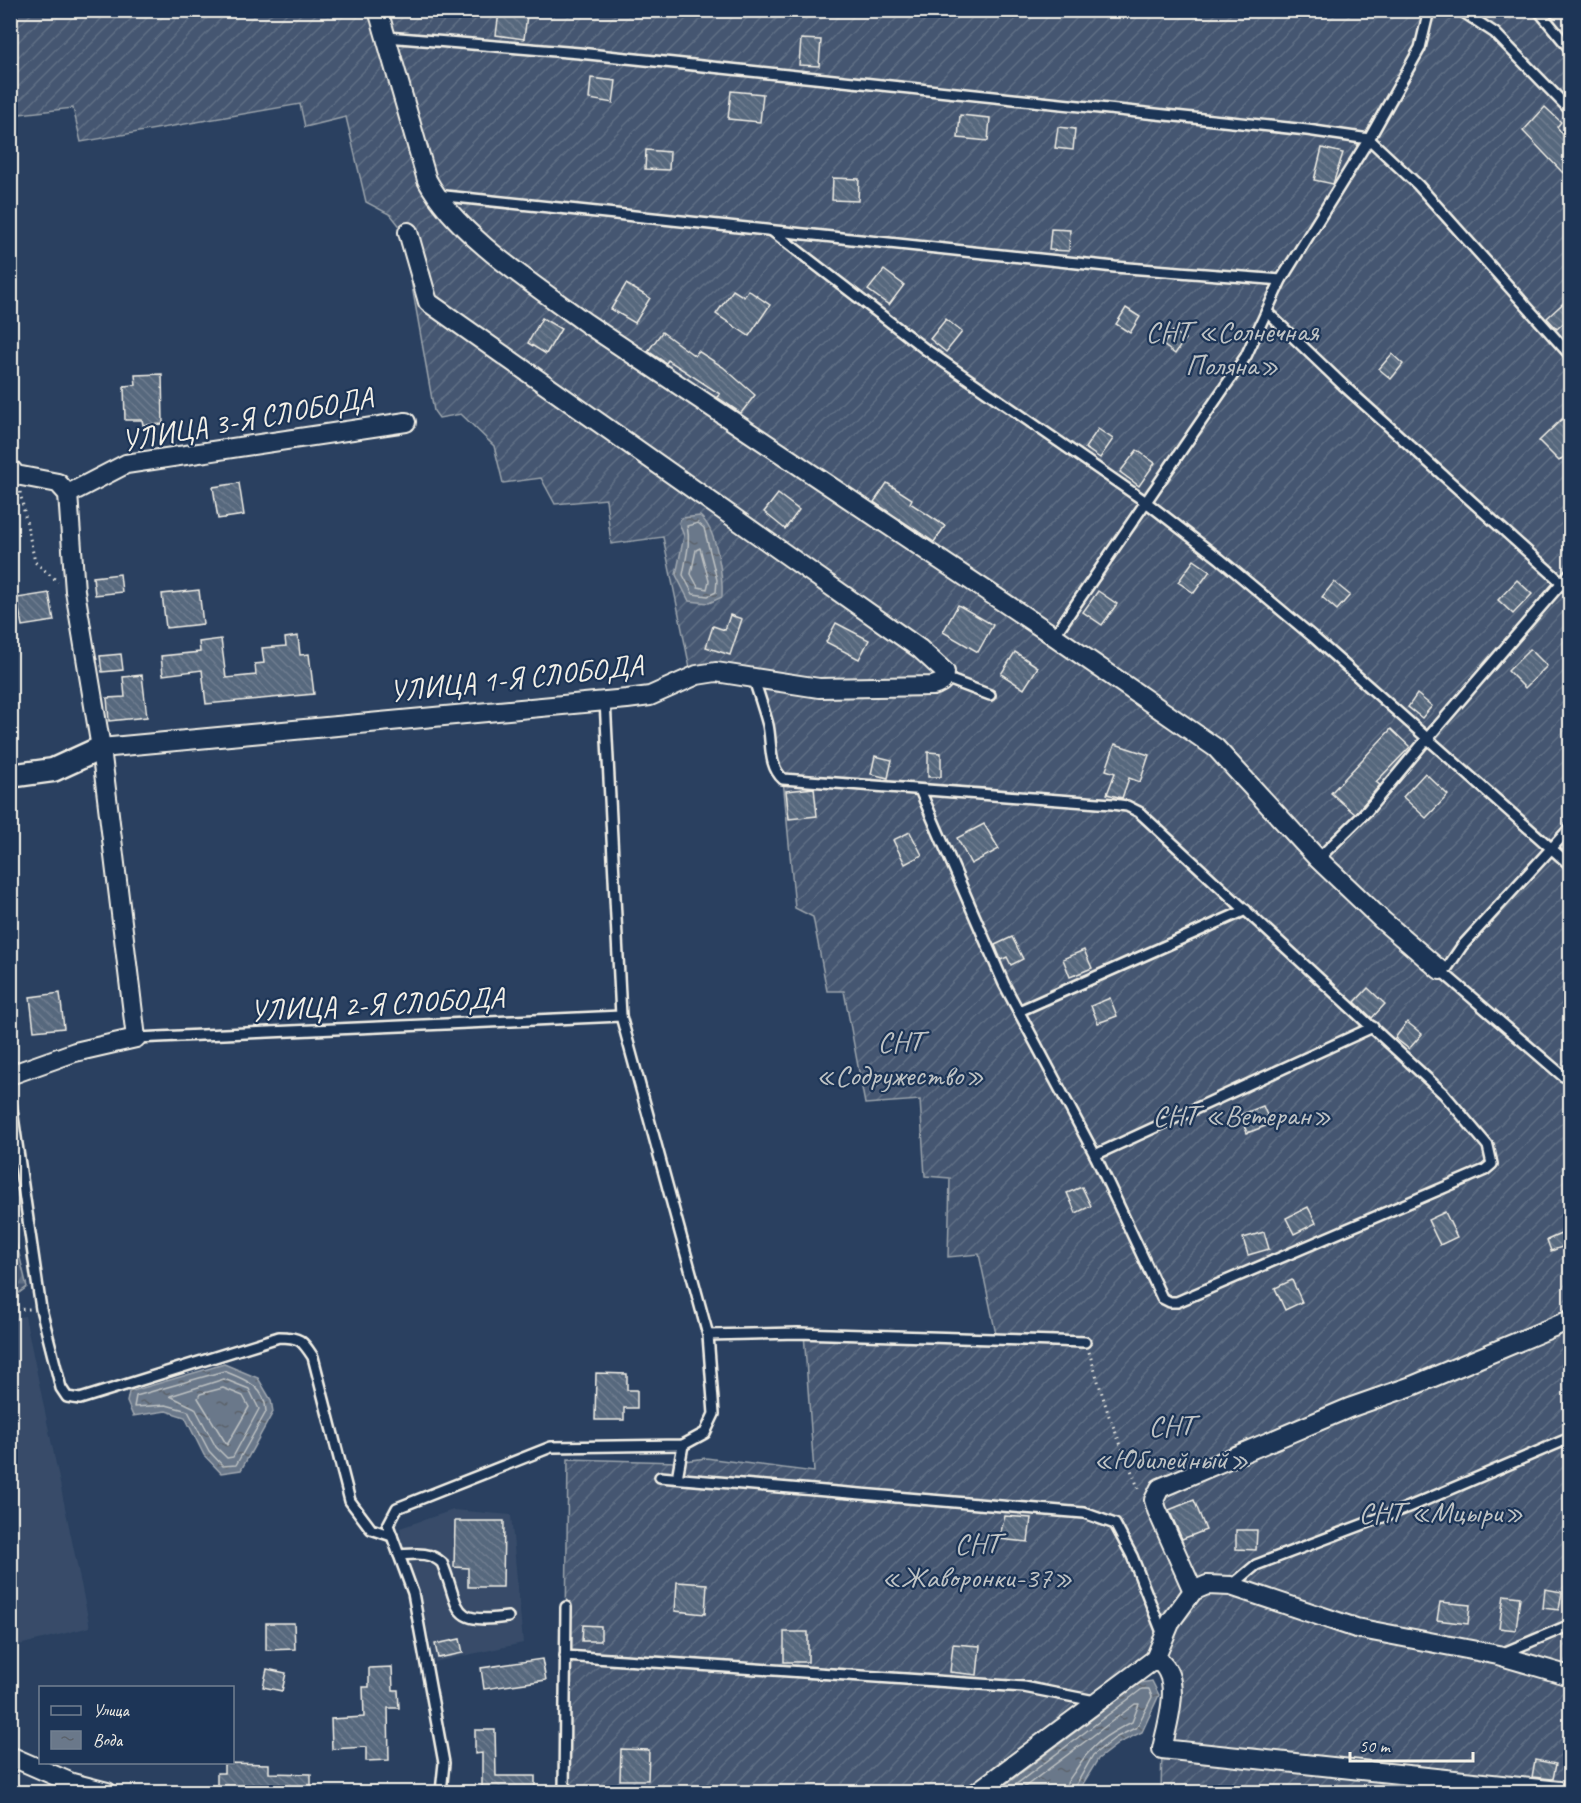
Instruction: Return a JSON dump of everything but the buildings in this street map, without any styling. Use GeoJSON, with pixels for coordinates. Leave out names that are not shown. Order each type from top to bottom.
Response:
{"type":"FeatureCollection","features":[{"type":"Feature","properties":{"kind":"street"},"geometry":{"type":"LineString","coordinates":[[378,10],[427,180],[435,195],[479,240],[528,280],[586,322],[1216,747],[1318,859],[1382,920],[1440,970]]}},
{"type":"Feature","properties":{"kind":"street"},"geometry":{"type":"LineString","coordinates":[[408,232],[428,302],[920,649],[945,672],[939,682]]}},
{"type":"Feature","properties":{"kind":"street","name":"УЛИЦА 3-Я СЛОБОДА"},"geometry":{"type":"LineString","coordinates":[[68,494],[126,464],[405,422]]}},
{"type":"Feature","properties":{"kind":"street"},"geometry":{"type":"LineString","coordinates":[[10,1075],[75,1052],[136,1038],[101,747],[75,591],[68,494],[58,483],[13,471]]}},
{"type":"Feature","properties":{"kind":"street","name":"УЛИЦА 1-Я СЛОБОДА"},"geometry":{"type":"LineString","coordinates":[[101,747],[650,696],[697,675],[716,672],[754,680],[819,688],[939,682]]}},
{"type":"Feature","properties":{"kind":"street"},"geometry":{"type":"LineString","coordinates":[[10,776],[53,770],[101,747]]}},
{"type":"Feature","properties":{"kind":"street"},"geometry":{"type":"LineString","coordinates":[[1193,1591],[1154,1500],[1155,1493],[1165,1485],[1570,1320]]}},
{"type":"Feature","properties":{"kind":"street"},"geometry":{"type":"LineString","coordinates":[[977,1792],[1155,1659],[1165,1641],[1171,1622],[1193,1591],[1207,1585],[1231,1586],[1356,1628],[1498,1655],[1570,1676]]}},
{"type":"Feature","properties":{"kind":"street"},"geometry":{"type":"LineString","coordinates":[[1155,1659],[1171,1676],[1172,1698],[1162,1749],[1569,1792]]}},
{"type":"Feature","properties":{"kind":"street"},"geometry":{"type":"LineString","coordinates":[[10,1756],[72,1783],[107,1792]]}},
{"type":"Feature","properties":{"kind":"lane"},"geometry":{"type":"LineString","coordinates":[[1054,636],[1246,356],[1281,280],[1369,139],[1420,48],[1429,10]]}},
{"type":"Feature","properties":{"kind":"lane"},"geometry":{"type":"LineString","coordinates":[[1460,10],[1495,33],[1570,110]]}},
{"type":"Feature","properties":{"kind":"lane"},"geometry":{"type":"LineString","coordinates":[[1538,10],[1570,48]]}},
{"type":"Feature","properties":{"kind":"lane"},"geometry":{"type":"LineString","coordinates":[[387,37],[614,57],[1307,130],[1369,139],[1418,186],[1570,355]]}},
{"type":"Feature","properties":{"kind":"lane"},"geometry":{"type":"LineString","coordinates":[[435,195],[1115,267],[1281,280]]}},
{"type":"Feature","properties":{"kind":"lane"},"geometry":{"type":"LineString","coordinates":[[772,231],[925,350],[1146,502],[1220,559],[1312,636],[1570,866]]}},
{"type":"Feature","properties":{"kind":"lane"},"geometry":{"type":"LineString","coordinates":[[1267,312],[1343,385],[1570,590]]}},
{"type":"Feature","properties":{"kind":"lane"},"geometry":{"type":"LineString","coordinates":[[1318,859],[1368,811],[1570,573]]}},
{"type":"Feature","properties":{"kind":"lane"},"geometry":{"type":"LineString","coordinates":[[754,680],[768,728],[773,762],[777,774],[783,779],[1127,806],[1139,812],[1444,1094],[1488,1146],[1492,1164],[1485,1170],[1177,1302],[1170,1302],[1162,1298],[1154,1286],[1095,1155],[1004,984],[920,790]]}},
{"type":"Feature","properties":{"kind":"lane"},"geometry":{"type":"LineString","coordinates":[[939,682],[990,695]]}},
{"type":"Feature","properties":{"kind":"lane"},"geometry":{"type":"LineString","coordinates":[[441,1792],[444,1763],[413,1593],[388,1525],[397,1508],[551,1447],[683,1445],[705,1433],[714,1414],[708,1335],[621,1016],[605,700]]}},
{"type":"Feature","properties":{"kind":"lane"},"geometry":{"type":"LineString","coordinates":[[1440,970],[1447,968],[1462,946],[1570,828]]}},
{"type":"Feature","properties":{"kind":"lane"},"geometry":{"type":"LineString","coordinates":[[1019,1011],[1246,910]]}},
{"type":"Feature","properties":{"kind":"lane"},"geometry":{"type":"LineString","coordinates":[[1440,970],[1563,1076],[1570,1078]]}},
{"type":"Feature","properties":{"kind":"lane","name":"УЛИЦА 2-Я СЛОБОДА"},"geometry":{"type":"LineString","coordinates":[[136,1038],[621,1016]]}},
{"type":"Feature","properties":{"kind":"lane"},"geometry":{"type":"LineString","coordinates":[[1095,1155],[1374,1027]]}},
{"type":"Feature","properties":{"kind":"lane"},"geometry":{"type":"LineString","coordinates":[[10,1096],[41,1309],[62,1388],[67,1397],[74,1400],[279,1337],[295,1337],[304,1343],[313,1357],[350,1500],[371,1529],[392,1536]]}},
{"type":"Feature","properties":{"kind":"lane"},"geometry":{"type":"LineString","coordinates":[[708,1335],[798,1333],[1085,1342]]}},
{"type":"Feature","properties":{"kind":"lane"},"geometry":{"type":"LineString","coordinates":[[1231,1586],[1256,1564],[1409,1507],[1570,1438]]}},
{"type":"Feature","properties":{"kind":"lane"},"geometry":{"type":"LineString","coordinates":[[676,1478],[683,1445]]}},
{"type":"Feature","properties":{"kind":"lane"},"geometry":{"type":"LineString","coordinates":[[660,1477],[1084,1513],[1115,1524],[1132,1556],[1165,1641]]}},
{"type":"Feature","properties":{"kind":"lane"},"geometry":{"type":"LineString","coordinates":[[399,1555],[422,1553],[436,1557],[442,1563],[459,1612],[467,1618],[508,1617]]}},
{"type":"Feature","properties":{"kind":"lane"},"geometry":{"type":"LineString","coordinates":[[564,1792],[566,1607]]}},
{"type":"Feature","properties":{"kind":"lane"},"geometry":{"type":"LineString","coordinates":[[1498,1655],[1570,1625]]}},
{"type":"Feature","properties":{"kind":"lane"},"geometry":{"type":"LineString","coordinates":[[565,1656],[1024,1687],[1098,1702]]}},
{"type":"Feature","properties":{"kind":"path"},"geometry":{"type":"LineString","coordinates":[[13,471],[35,562],[54,580],[75,591]]}},
{"type":"Feature","properties":{"kind":"path"},"geometry":{"type":"LineString","coordinates":[[10,1310],[41,1309]]}},
{"type":"Feature","properties":{"kind":"path"},"geometry":{"type":"LineString","coordinates":[[1085,1342],[1109,1416],[1139,1491],[1154,1500]]}},
{"type":"Feature","properties":{"kind":"shaded area"},"geometry":{"type":"Polygon","coordinates":[[[25,1316],[90,1627],[11,1647],[10,1318],[25,1316]]]}},
{"type":"Feature","properties":{"kind":"shaded area"},"geometry":{"type":"Polygon","coordinates":[[[453,1510],[511,1515],[523,1643],[435,1662],[420,1596],[402,1550],[400,1528],[453,1510]]]}},
{"type":"Feature","properties":{"kind":"green space"},"geometry":{"type":"Polygon","coordinates":[[[10,11],[1570,11],[1570,1792],[1161,1792],[1162,1749],[1172,1698],[1160,1661],[977,1792],[564,1792],[568,1459],[678,1462],[706,1458],[814,1472],[804,1333],[997,1339],[979,1254],[948,1257],[950,1178],[925,1176],[920,1100],[865,1104],[844,991],[827,991],[813,917],[795,908],[783,779],[777,774],[754,680],[692,678],[663,537],[611,544],[606,499],[555,504],[541,478],[503,483],[494,446],[461,414],[439,418],[434,411],[402,229],[391,215],[366,202],[346,117],[305,127],[300,104],[81,142],[73,108],[11,115],[10,11]]]}},
{"type":"Feature","properties":{"kind":"green space"},"geometry":{"type":"Polygon","coordinates":[[[10,1217],[27,1287],[11,1299],[10,1299],[10,1217]]]}},
{"type":"Feature","properties":{"kind":"water"},"geometry":{"type":"Polygon","coordinates":[[[700,516],[711,531],[715,542],[721,577],[722,597],[709,603],[689,601],[676,575],[684,536],[679,523],[681,518],[700,516]]]}},
{"type":"Feature","properties":{"kind":"water"},"geometry":{"type":"Polygon","coordinates":[[[224,1364],[258,1378],[271,1400],[273,1412],[241,1470],[221,1473],[204,1455],[185,1417],[166,1411],[133,1416],[127,1402],[129,1392],[224,1364]]]}},
{"type":"Feature","properties":{"kind":"water"},"geometry":{"type":"Polygon","coordinates":[[[1152,1681],[1159,1695],[1142,1732],[1119,1743],[1098,1759],[1078,1792],[996,1792],[1140,1683],[1152,1681]]]}},
{"type":"Feature","properties":{"kind":"park label","name":"СНТ «Солнечная Поляна»"},"geometry":{"type":"Point","coordinates":[1232,348]}},
{"type":"Feature","properties":{"kind":"park label","name":"СНТ «Содружество»"},"geometry":{"type":"Point","coordinates":[900,1058]}},
{"type":"Feature","properties":{"kind":"park label","name":"СНТ «Ветеран»"},"geometry":{"type":"Point","coordinates":[1242,1115]}},
{"type":"Feature","properties":{"kind":"park label","name":"СНТ «Юбилейный»"},"geometry":{"type":"Point","coordinates":[1171,1442]}},
{"type":"Feature","properties":{"kind":"park label","name":"СНТ «Мцыри»"},"geometry":{"type":"Point","coordinates":[1441,1512]}},
{"type":"Feature","properties":{"kind":"park label","name":"СНТ «Жаворонки-37»"},"geometry":{"type":"Point","coordinates":[977,1560]}}]}
